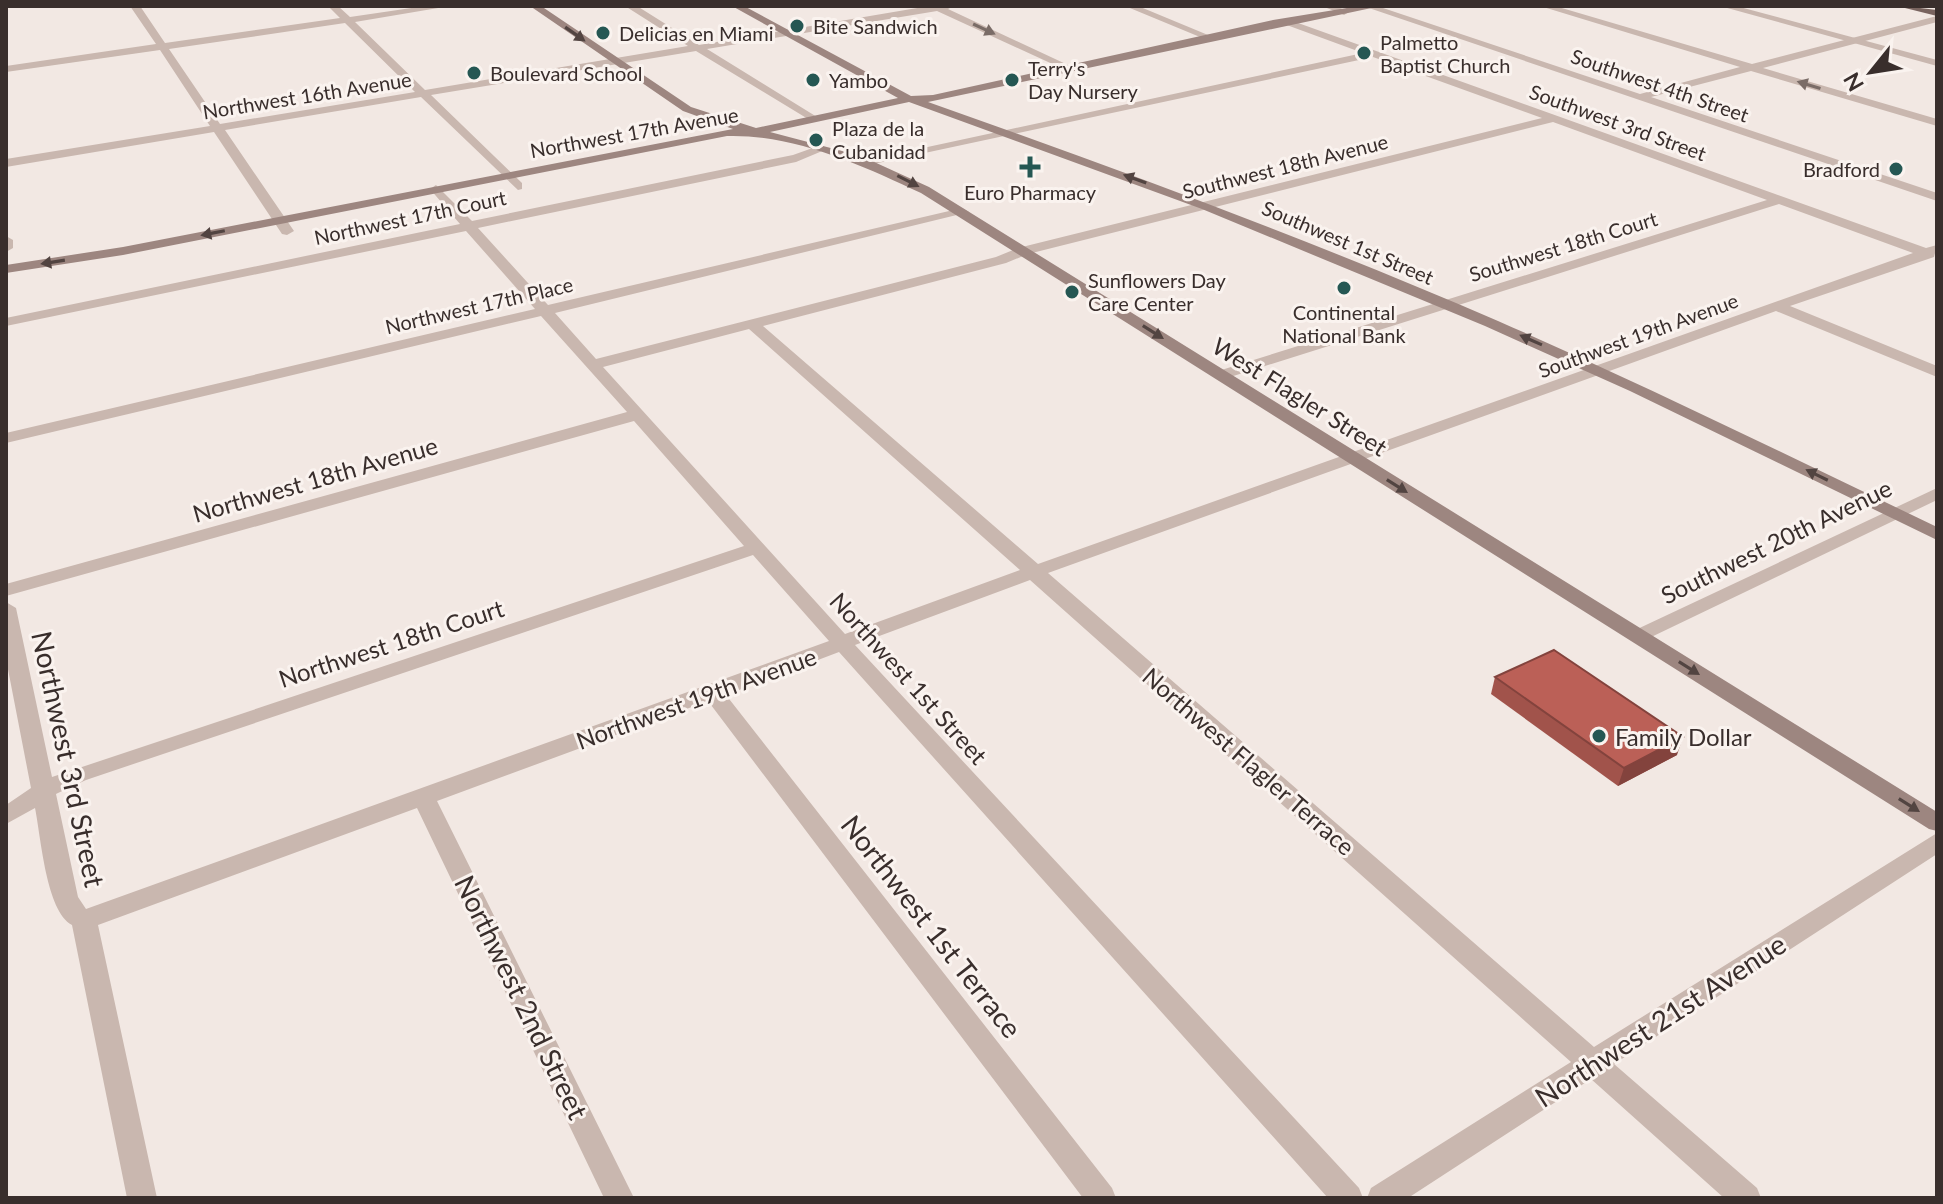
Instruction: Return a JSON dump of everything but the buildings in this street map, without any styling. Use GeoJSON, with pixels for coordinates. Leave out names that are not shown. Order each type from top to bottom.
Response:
{"type":"FeatureCollection","features":[{"type":"Feature","properties":{"kind":"main road","name":"West Flagler Street"},"geometry":{"type":"LineString","coordinates":[[535,6],[687,109],[754,132],[864,162],[910,182],[962,212],[1937,823]]}},
{"type":"Feature","properties":{"kind":"main road","name":"Southwest 1st Street"},"geometry":{"type":"LineString","coordinates":[[737,6],[910,99],[1207,206],[1445,304],[1598,371],[1937,534]]}},
{"type":"Feature","properties":{"kind":"main road"},"geometry":{"type":"LineString","coordinates":[[910,99],[924,93],[1063,65],[1374,6]]}},
{"type":"Feature","properties":{"kind":"main road"},"geometry":{"type":"LineString","coordinates":[[1908,6],[1937,16]]}},
{"type":"Feature","properties":{"kind":"main road"},"geometry":{"type":"LineString","coordinates":[[754,132],[910,99],[952,94],[1201,39]]}},
{"type":"Feature","properties":{"kind":"main road"},"geometry":{"type":"LineString","coordinates":[[1063,65],[1081,67]]}},
{"type":"Feature","properties":{"kind":"main road"},"geometry":{"type":"LineString","coordinates":[[952,94],[948,103],[966,119]]}},
{"type":"Feature","properties":{"kind":"main road"},"geometry":{"type":"LineString","coordinates":[[687,109],[688,118],[706,134],[702,138]]}},
{"type":"Feature","properties":{"kind":"main road","name":"Northwest 17th Avenue"},"geometry":{"type":"LineString","coordinates":[[441,195],[508,175],[702,138],[754,132]]}},
{"type":"Feature","properties":{"kind":"main road","name":"Northwest 17th Avenue"},"geometry":{"type":"LineString","coordinates":[[6,269],[283,226],[441,195],[518,186],[739,141],[754,132]]}},
{"type":"Feature","properties":{"kind":"main road","name":"Northwest 17th Avenue"},"geometry":{"type":"LineString","coordinates":[[6,283],[120,265],[283,226]]}},
{"type":"Feature","properties":{"kind":"street"},"geometry":{"type":"LineString","coordinates":[[135,6],[283,226]]}},
{"type":"Feature","properties":{"kind":"street"},"geometry":{"type":"LineString","coordinates":[[333,6],[518,186]]}},
{"type":"Feature","properties":{"kind":"street"},"geometry":{"type":"LineString","coordinates":[[6,69],[445,6]]}},
{"type":"Feature","properties":{"kind":"street"},"geometry":{"type":"LineString","coordinates":[[630,6],[813,119]]}},
{"type":"Feature","properties":{"kind":"street"},"geometry":{"type":"LineString","coordinates":[[1130,6],[1201,39]]}},
{"type":"Feature","properties":{"kind":"street"},"geometry":{"type":"LineString","coordinates":[[1327,6],[1344,12]]}},
{"type":"Feature","properties":{"kind":"street","name":"Southwest 4th Street"},"geometry":{"type":"LineString","coordinates":[[1374,6],[1937,197]]}},
{"type":"Feature","properties":{"kind":"street"},"geometry":{"type":"LineString","coordinates":[[1545,6],[1937,123]]}},
{"type":"Feature","properties":{"kind":"street"},"geometry":{"type":"LineString","coordinates":[[1725,6],[1937,63]]}},
{"type":"Feature","properties":{"kind":"street"},"geometry":{"type":"LineString","coordinates":[[941,7],[1063,65]]}},
{"type":"Feature","properties":{"kind":"street","name":"Northwest 16th Avenue"},"geometry":{"type":"LineString","coordinates":[[6,163],[941,7]]}},
{"type":"Feature","properties":{"kind":"street"},"geometry":{"type":"LineString","coordinates":[[1638,97],[1937,16]]}},
{"type":"Feature","properties":{"kind":"street","name":"Southwest 3rd Street"},"geometry":{"type":"LineString","coordinates":[[1287,22],[1933,253]]}},
{"type":"Feature","properties":{"kind":"street"},"geometry":{"type":"LineString","coordinates":[[864,162],[1375,53]]}},
{"type":"Feature","properties":{"kind":"street","name":"Southwest 18th Avenue"},"geometry":{"type":"LineString","coordinates":[[1023,251],[1555,118]]}},
{"type":"Feature","properties":{"kind":"street","name":"Northwest 17th Court"},"geometry":{"type":"LineString","coordinates":[[6,322],[781,161],[821,149]]}},
{"type":"Feature","properties":{"kind":"street","name":"Northwest 1st Street"},"geometry":{"type":"LineString","coordinates":[[441,195],[756,548],[1348,1198]]}},
{"type":"Feature","properties":{"kind":"street","name":"Southwest 18th Court"},"geometry":{"type":"LineString","coordinates":[[1221,375],[1780,200]]}},
{"type":"Feature","properties":{"kind":"street","name":"Northwest 17th Place"},"geometry":{"type":"LineString","coordinates":[[6,438],[962,212]]}},
{"type":"Feature","properties":{"kind":"street"},"geometry":{"type":"LineString","coordinates":[[6,240],[6,248]]}},
{"type":"Feature","properties":{"kind":"street"},"geometry":{"type":"LineString","coordinates":[[591,365],[1001,260],[1023,251]]}},
{"type":"Feature","properties":{"kind":"street","name":"Southwest 19th Avenue"},"geometry":{"type":"LineString","coordinates":[[1352,458],[1933,253]]}},
{"type":"Feature","properties":{"kind":"street"},"geometry":{"type":"LineString","coordinates":[[1776,306],[1937,372]]}},
{"type":"Feature","properties":{"kind":"street","name":"Northwest Flagler Terrace"},"geometry":{"type":"LineString","coordinates":[[752,324],[1746,1198]]}},
{"type":"Feature","properties":{"kind":"street","name":"Northwest 18th Avenue"},"geometry":{"type":"LineString","coordinates":[[6,590],[636,415]]}},
{"type":"Feature","properties":{"kind":"street","name":"Northwest 19th Avenue"},"geometry":{"type":"LineString","coordinates":[[84,920],[820,653],[1034,571],[1352,458]]}},
{"type":"Feature","properties":{"kind":"street","name":"Southwest 20th Avenue"},"geometry":{"type":"LineString","coordinates":[[1638,636],[1937,493]]}},
{"type":"Feature","properties":{"kind":"street","name":"Northwest 18th Court"},"geometry":{"type":"LineString","coordinates":[[43,792],[78,774],[756,548]]}},
{"type":"Feature","properties":{"kind":"street","name":"Northwest 3rd Street"},"geometry":{"type":"LineString","coordinates":[[6,608],[65,897],[75,915],[84,920],[142,1198]]}},
{"type":"Feature","properties":{"kind":"street","name":"Northwest 1st Terrace"},"geometry":{"type":"LineString","coordinates":[[712,692],[1101,1198]]}},
{"type":"Feature","properties":{"kind":"street"},"geometry":{"type":"LineString","coordinates":[[6,816],[43,792]]}},
{"type":"Feature","properties":{"kind":"street","name":"Northwest 2nd Street"},"geometry":{"type":"LineString","coordinates":[[424,797],[619,1198]]}},
{"type":"Feature","properties":{"kind":"street","name":"Northwest 21st Avenue"},"geometry":{"type":"LineString","coordinates":[[1382,1198],[1937,842]]}},
{"type":"Feature","properties":{"kind":"place","name":"Bite Sandwich"},"geometry":{"type":"Point","coordinates":[797,26]}},
{"type":"Feature","properties":{"kind":"place","name":"Delicias en Miami"},"geometry":{"type":"Point","coordinates":[603,33]}},
{"type":"Feature","properties":{"kind":"place","name":"Palmetto Baptist Church"},"geometry":{"type":"Point","coordinates":[1364,53]}},
{"type":"Feature","properties":{"kind":"place","name":"Boulevard School"},"geometry":{"type":"Point","coordinates":[474,73]}},
{"type":"Feature","properties":{"kind":"place","name":"Yambo"},"geometry":{"type":"Point","coordinates":[813,80]}},
{"type":"Feature","properties":{"kind":"place","name":"Terry's Day Nursery"},"geometry":{"type":"Point","coordinates":[1012,80]}},
{"type":"Feature","properties":{"kind":"place","name":"Plaza de la Cubanidad"},"geometry":{"type":"Point","coordinates":[816,140]}},
{"type":"Feature","properties":{"kind":"place","name":"Euro Pharmacy"},"geometry":{"type":"Point","coordinates":[1030,167]}},
{"type":"Feature","properties":{"kind":"place","name":"Bradford"},"geometry":{"type":"Point","coordinates":[1896,169]}},
{"type":"Feature","properties":{"kind":"place","name":"Continental National Bank"},"geometry":{"type":"Point","coordinates":[1344,288]}},
{"type":"Feature","properties":{"kind":"place","name":"Sunflowers Day Care Center"},"geometry":{"type":"Point","coordinates":[1072,292]}},
{"type":"Feature","properties":{"kind":"place","name":"Family Dollar"},"geometry":{"type":"Point","coordinates":[1599,736]}}]}
